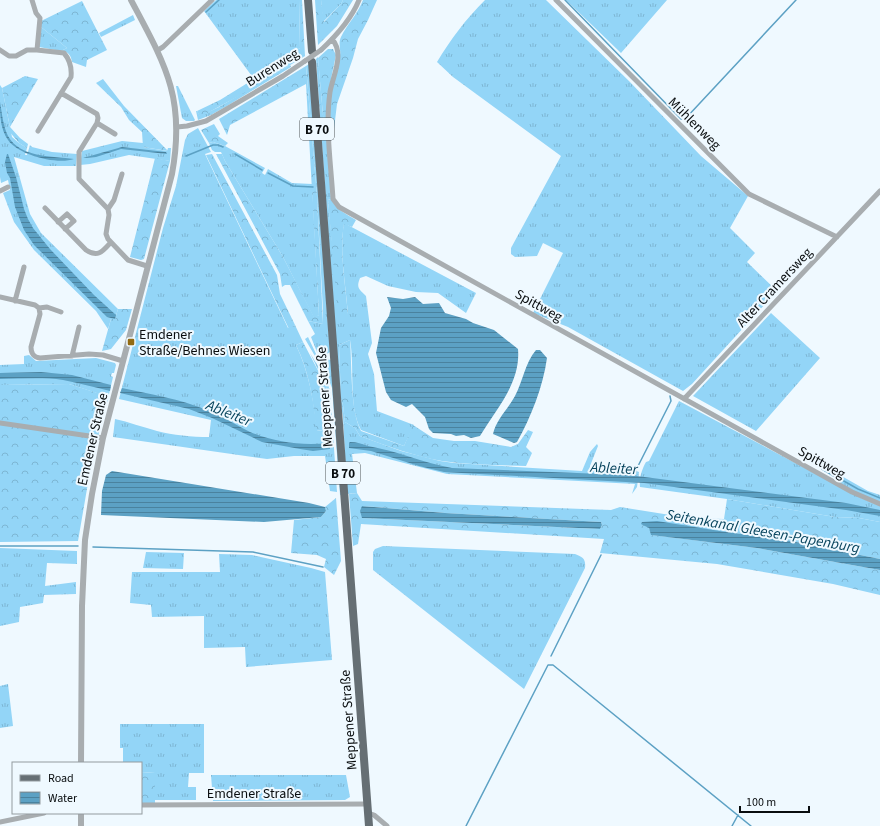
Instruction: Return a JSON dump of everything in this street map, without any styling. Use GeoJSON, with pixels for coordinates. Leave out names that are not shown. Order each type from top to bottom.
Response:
{"type":"FeatureCollection","features":[{"type":"Feature","properties":{"kind":"main road"},"geometry":{"type":"LineString","coordinates":[[308,0],[312,51]]}},
{"type":"Feature","properties":{"kind":"main road","name":"Meppener Straße"},"geometry":{"type":"LineString","coordinates":[[309,62],[369,826]]}},
{"type":"Feature","properties":{"kind":"street"},"geometry":{"type":"LineString","coordinates":[[32,0],[36,13],[40,18],[36,50]]}},
{"type":"Feature","properties":{"kind":"street","name":"Emdener Straße"},"geometry":{"type":"LineString","coordinates":[[81,762],[81,620],[85,540],[92,494],[103,438],[176,154],[177,127],[172,90],[168,76],[158,50],[131,0]]}},
{"type":"Feature","properties":{"kind":"street"},"geometry":{"type":"LineString","coordinates":[[158,50],[163,48],[212,0]]}},
{"type":"Feature","properties":{"kind":"street","name":"Burenweg"},"geometry":{"type":"LineString","coordinates":[[177,127],[206,121],[309,62],[332,40],[347,22],[359,0]]}},
{"type":"Feature","properties":{"kind":"street","name":"Mühlenweg"},"geometry":{"type":"LineString","coordinates":[[556,0],[749,194],[837,237]]}},
{"type":"Feature","properties":{"kind":"street","name":"Spittweg"},"geometry":{"type":"LineString","coordinates":[[332,40],[338,47],[338,58],[330,90],[327,112],[333,199],[339,207],[852,492],[880,504]]}},
{"type":"Feature","properties":{"kind":"street"},"geometry":{"type":"LineString","coordinates":[[0,50],[9,56],[16,56],[27,50],[36,50],[64,53],[69,58],[72,68],[71,77],[38,131]]}},
{"type":"Feature","properties":{"kind":"street"},"geometry":{"type":"LineString","coordinates":[[61,93],[97,114],[98,118],[97,123],[79,152],[78,179],[108,209],[109,215],[106,234],[111,242],[128,260],[148,266]]}},
{"type":"Feature","properties":{"kind":"street"},"geometry":{"type":"LineString","coordinates":[[97,123],[115,134]]}},
{"type":"Feature","properties":{"kind":"street"},"geometry":{"type":"LineString","coordinates":[[108,209],[114,200],[122,174]]}},
{"type":"Feature","properties":{"kind":"street"},"geometry":{"type":"LineString","coordinates":[[0,191],[8,187]]}},
{"type":"Feature","properties":{"kind":"street","name":"Alter Cramersweg"},"geometry":{"type":"LineString","coordinates":[[684,399],[880,191]]}},
{"type":"Feature","properties":{"kind":"street"},"geometry":{"type":"LineString","coordinates":[[45,208],[86,250],[92,254],[98,254],[111,242]]}},
{"type":"Feature","properties":{"kind":"street"},"geometry":{"type":"LineString","coordinates":[[58,222],[67,214],[74,221],[65,229]]}},
{"type":"Feature","properties":{"kind":"street"},"geometry":{"type":"LineString","coordinates":[[15,300],[24,267]]}},
{"type":"Feature","properties":{"kind":"street"},"geometry":{"type":"LineString","coordinates":[[0,297],[35,305],[39,308],[47,307],[61,312]]}},
{"type":"Feature","properties":{"kind":"street"},"geometry":{"type":"LineString","coordinates":[[39,308],[40,314],[31,347],[32,354],[40,358],[89,354],[103,355],[123,361]]}},
{"type":"Feature","properties":{"kind":"street"},"geometry":{"type":"LineString","coordinates":[[72,356],[79,327]]}},
{"type":"Feature","properties":{"kind":"street"},"geometry":{"type":"LineString","coordinates":[[0,423],[103,438]]}},
{"type":"Feature","properties":{"kind":"street","name":"Emdener Straße"},"geometry":{"type":"LineString","coordinates":[[142,805],[367,804]]}},
{"type":"Feature","properties":{"kind":"street"},"geometry":{"type":"LineString","coordinates":[[368,813],[374,815],[387,826]]}},
{"type":"Feature","properties":{"kind":"street"},"geometry":{"type":"LineString","coordinates":[[0,822],[39,814]]}},
{"type":"Feature","properties":{"kind":"street"},"geometry":{"type":"LineString","coordinates":[[80,814],[80,826]]}},
{"type":"Feature","properties":{"kind":"green space"},"geometry":{"type":"Polygon","coordinates":[[[216,0],[299,0],[300,48],[261,71],[254,79],[204,11],[216,0]]]}},
{"type":"Feature","properties":{"kind":"green space"},"geometry":{"type":"Polygon","coordinates":[[[299,0],[302,0],[305,56],[246,92],[200,117],[197,111],[220,100],[254,79],[261,71],[300,48],[299,0]]]}},
{"type":"Feature","properties":{"kind":"green space"},"geometry":{"type":"Polygon","coordinates":[[[315,0],[321,0],[324,22],[343,0],[353,0],[337,26],[318,45],[315,0]]]}},
{"type":"Feature","properties":{"kind":"green space"},"geometry":{"type":"Polygon","coordinates":[[[321,0],[343,0],[341,4],[323,22],[321,0]]]}},
{"type":"Feature","properties":{"kind":"green space"},"geometry":{"type":"Polygon","coordinates":[[[363,0],[377,0],[358,39],[337,104],[334,129],[331,129],[329,112],[331,92],[340,55],[340,39],[363,0]]]}},
{"type":"Feature","properties":{"kind":"green space"},"geometry":{"type":"Polygon","coordinates":[[[485,0],[546,0],[629,81],[701,156],[748,196],[730,228],[755,253],[747,262],[777,291],[692,384],[683,391],[568,327],[533,313],[563,253],[543,243],[537,256],[515,257],[511,254],[511,248],[561,156],[453,77],[437,62],[459,30],[485,0]]]}},
{"type":"Feature","properties":{"kind":"green space"},"geometry":{"type":"Polygon","coordinates":[[[566,0],[667,0],[621,53],[566,0]]]}},
{"type":"Feature","properties":{"kind":"green space"},"geometry":{"type":"Polygon","coordinates":[[[82,1],[107,50],[87,60],[86,67],[72,62],[69,54],[61,51],[67,48],[41,27],[41,21],[82,1]]]}},
{"type":"Feature","properties":{"kind":"green space"},"geometry":{"type":"Polygon","coordinates":[[[133,15],[135,20],[101,37],[99,33],[133,15]]]}},
{"type":"Feature","properties":{"kind":"green space"},"geometry":{"type":"Polygon","coordinates":[[[41,27],[67,48],[61,51],[39,47],[41,27]]]}},
{"type":"Feature","properties":{"kind":"green space"},"geometry":{"type":"Polygon","coordinates":[[[328,49],[333,49],[336,55],[331,79],[327,127],[324,127],[318,58],[328,49]]]}},
{"type":"Feature","properties":{"kind":"green space"},"geometry":{"type":"Polygon","coordinates":[[[318,57],[324,127],[327,127],[331,199],[328,200],[333,252],[348,315],[342,246],[344,223],[476,293],[466,313],[438,293],[416,292],[388,286],[366,276],[360,278],[358,284],[359,288],[366,296],[372,343],[368,354],[374,374],[377,411],[414,425],[404,446],[361,430],[354,410],[350,340],[339,345],[341,399],[345,422],[355,428],[360,436],[401,451],[454,463],[582,471],[590,452],[597,444],[598,446],[590,466],[590,470],[624,473],[632,472],[634,470],[639,472],[637,487],[632,494],[635,484],[447,474],[365,453],[352,454],[357,493],[347,494],[343,417],[340,399],[316,59],[318,57]]]}},
{"type":"Feature","properties":{"kind":"green space"},"geometry":{"type":"Polygon","coordinates":[[[309,64],[330,352],[322,355],[317,352],[311,337],[315,334],[308,321],[323,324],[317,196],[306,66],[309,64]]]}},
{"type":"Feature","properties":{"kind":"green space"},"geometry":{"type":"Polygon","coordinates":[[[290,65],[291,67],[227,106],[198,120],[196,111],[200,116],[219,107],[290,65]]]}},
{"type":"Feature","properties":{"kind":"green space"},"geometry":{"type":"Polygon","coordinates":[[[306,66],[317,196],[323,324],[308,321],[290,285],[285,285],[282,287],[280,274],[216,154],[222,154],[283,257],[314,317],[319,315],[306,84],[230,125],[227,135],[219,119],[306,66]]]}},
{"type":"Feature","properties":{"kind":"green space"},"geometry":{"type":"Polygon","coordinates":[[[25,76],[38,79],[10,127],[2,88],[25,76]]]}},
{"type":"Feature","properties":{"kind":"green space"},"geometry":{"type":"Polygon","coordinates":[[[103,79],[124,106],[168,151],[143,147],[142,132],[129,120],[121,107],[96,83],[103,79]]]}},
{"type":"Feature","properties":{"kind":"green space"},"geometry":{"type":"Polygon","coordinates":[[[0,85],[2,88],[12,137],[27,148],[25,155],[27,155],[30,145],[32,147],[52,152],[77,154],[76,166],[44,166],[14,157],[30,214],[41,233],[118,309],[115,319],[111,319],[108,329],[96,311],[34,250],[14,222],[3,193],[10,190],[8,180],[1,183],[0,177],[0,85]]]}},
{"type":"Feature","properties":{"kind":"green space"},"geometry":{"type":"Polygon","coordinates":[[[176,86],[178,86],[195,120],[194,121],[186,121],[182,118],[176,86]]]}},
{"type":"Feature","properties":{"kind":"green space"},"geometry":{"type":"Polygon","coordinates":[[[214,124],[220,134],[218,136],[228,143],[225,146],[213,142],[209,143],[201,130],[214,124]]]}},
{"type":"Feature","properties":{"kind":"green space"},"geometry":{"type":"Polygon","coordinates":[[[10,127],[28,144],[27,148],[19,143],[8,130],[10,127]]]}},
{"type":"Feature","properties":{"kind":"green space"},"geometry":{"type":"Polygon","coordinates":[[[198,128],[211,152],[205,154],[288,328],[295,325],[303,342],[296,345],[301,355],[310,387],[317,431],[330,429],[328,392],[310,353],[323,374],[330,390],[337,492],[330,491],[325,456],[294,456],[267,459],[113,437],[115,419],[169,434],[209,437],[211,420],[119,399],[163,228],[176,186],[185,140],[188,134],[198,128]]]}},
{"type":"Feature","properties":{"kind":"green space"},"geometry":{"type":"Polygon","coordinates":[[[122,141],[143,143],[143,147],[167,151],[168,148],[171,148],[170,161],[129,155],[80,165],[82,151],[122,141]]]}},
{"type":"Feature","properties":{"kind":"green space"},"geometry":{"type":"Polygon","coordinates":[[[213,142],[225,146],[265,168],[262,173],[265,175],[268,169],[292,183],[312,184],[319,315],[314,318],[283,257],[221,152],[215,152],[212,150],[209,143],[213,142]]]}},
{"type":"Feature","properties":{"kind":"green space"},"geometry":{"type":"Polygon","coordinates":[[[212,154],[277,275],[280,294],[295,325],[289,329],[206,155],[212,154]]]}},
{"type":"Feature","properties":{"kind":"green space"},"geometry":{"type":"Polygon","coordinates":[[[155,158],[170,161],[144,259],[141,260],[130,257],[155,158]]]}},
{"type":"Feature","properties":{"kind":"green space"},"geometry":{"type":"Polygon","coordinates":[[[331,199],[339,209],[356,220],[352,227],[344,224],[342,246],[348,316],[338,318],[328,200],[331,199]]]}},
{"type":"Feature","properties":{"kind":"green space"},"geometry":{"type":"Polygon","coordinates":[[[118,309],[132,309],[126,330],[111,349],[102,351],[111,319],[115,319],[118,309]]]}},
{"type":"Feature","properties":{"kind":"green space"},"geometry":{"type":"Polygon","coordinates":[[[771,313],[820,358],[756,431],[693,396],[771,313]]]}},
{"type":"Feature","properties":{"kind":"green space"},"geometry":{"type":"Polygon","coordinates":[[[308,337],[318,358],[331,360],[341,495],[332,388],[329,380],[305,339],[308,337]]]}},
{"type":"Feature","properties":{"kind":"green space"},"geometry":{"type":"Polygon","coordinates":[[[350,340],[353,400],[357,422],[361,431],[404,446],[413,425],[433,438],[454,441],[475,441],[511,447],[518,444],[528,430],[533,432],[526,447],[532,453],[526,466],[442,461],[411,454],[360,436],[355,428],[345,422],[341,399],[339,345],[350,340]]]}},
{"type":"Feature","properties":{"kind":"green space"},"geometry":{"type":"Polygon","coordinates":[[[303,342],[328,392],[330,429],[316,431],[308,376],[296,345],[303,342]]]}},
{"type":"Feature","properties":{"kind":"green space"},"geometry":{"type":"Polygon","coordinates":[[[29,355],[36,361],[96,358],[115,363],[114,373],[112,373],[111,376],[113,377],[107,403],[105,403],[106,396],[69,384],[0,385],[0,365],[24,364],[24,356],[29,355]]]}},
{"type":"Feature","properties":{"kind":"green space"},"geometry":{"type":"Polygon","coordinates":[[[69,384],[107,396],[88,483],[78,541],[0,542],[0,385],[69,384]]]}},
{"type":"Feature","properties":{"kind":"green space"},"geometry":{"type":"Polygon","coordinates":[[[679,401],[861,498],[880,506],[880,522],[859,518],[835,517],[727,499],[640,487],[640,477],[643,468],[646,462],[649,461],[679,401]]]}},
{"type":"Feature","properties":{"kind":"green space"},"geometry":{"type":"Polygon","coordinates":[[[838,474],[868,491],[880,495],[880,502],[863,496],[834,481],[838,474]]]}},
{"type":"Feature","properties":{"kind":"green space"},"geometry":{"type":"Polygon","coordinates":[[[357,493],[362,501],[611,510],[620,507],[689,518],[724,519],[727,499],[835,517],[859,518],[880,522],[880,559],[781,539],[726,532],[649,528],[652,535],[757,548],[880,570],[880,595],[833,584],[717,564],[600,553],[604,539],[361,524],[358,544],[353,546],[349,494],[357,493]],[[363,506],[362,518],[600,529],[602,525],[601,522],[445,513],[363,506]]]}},
{"type":"Feature","properties":{"kind":"green space"},"geometry":{"type":"Polygon","coordinates":[[[336,498],[341,561],[334,575],[324,567],[326,559],[317,555],[291,553],[294,520],[321,517],[326,511],[325,507],[336,498]]]}},
{"type":"Feature","properties":{"kind":"green space"},"geometry":{"type":"Polygon","coordinates":[[[383,546],[575,554],[583,559],[585,562],[585,568],[524,689],[373,570],[373,552],[375,549],[383,546]]]}},
{"type":"Feature","properties":{"kind":"green space"},"geometry":{"type":"Polygon","coordinates":[[[0,548],[77,551],[77,564],[47,563],[45,586],[76,582],[76,594],[44,595],[43,603],[20,607],[19,622],[0,626],[0,548]]]}},
{"type":"Feature","properties":{"kind":"green space"},"geometry":{"type":"Polygon","coordinates":[[[146,552],[184,553],[183,569],[143,568],[146,552]]]}},
{"type":"Feature","properties":{"kind":"green space"},"geometry":{"type":"Polygon","coordinates":[[[219,554],[252,555],[325,572],[332,660],[246,667],[245,647],[204,648],[204,616],[152,617],[151,605],[130,603],[132,572],[220,572],[219,554]]]}},
{"type":"Feature","properties":{"kind":"green space"},"geometry":{"type":"Polygon","coordinates":[[[8,684],[13,726],[0,728],[0,686],[8,684]]]}},
{"type":"Feature","properties":{"kind":"green space"},"geometry":{"type":"Polygon","coordinates":[[[120,724],[204,724],[204,773],[189,773],[188,787],[196,787],[196,800],[155,800],[155,773],[142,772],[142,762],[123,762],[123,748],[120,748],[120,724]]]}},
{"type":"Feature","properties":{"kind":"green space"},"geometry":{"type":"Polygon","coordinates":[[[142,772],[155,773],[155,803],[142,803],[142,772]]]}},
{"type":"Feature","properties":{"kind":"green space"},"geometry":{"type":"Polygon","coordinates":[[[211,775],[346,775],[350,797],[345,800],[213,801],[211,775]]]}},
{"type":"Feature","properties":{"kind":"water"},"geometry":{"type":"Polygon","coordinates":[[[0,102],[5,128],[13,143],[20,148],[38,155],[74,159],[67,161],[48,160],[29,154],[13,145],[5,136],[3,131],[0,116],[0,102]]]}},
{"type":"Feature","properties":{"kind":"water"},"geometry":{"type":"Polygon","coordinates":[[[122,147],[166,152],[167,154],[121,149],[96,157],[83,158],[122,147]]]}},
{"type":"Feature","properties":{"kind":"water"},"geometry":{"type":"Polygon","coordinates":[[[7,154],[16,177],[24,209],[33,228],[50,249],[94,295],[116,315],[115,319],[107,317],[34,245],[24,230],[15,207],[10,178],[7,173],[5,162],[7,154]]]}},
{"type":"Feature","properties":{"kind":"water"},"geometry":{"type":"Polygon","coordinates":[[[387,297],[403,299],[415,297],[423,304],[439,303],[445,313],[466,319],[494,330],[518,349],[516,373],[512,384],[500,406],[480,436],[471,438],[464,435],[456,436],[451,434],[433,433],[429,429],[425,417],[412,404],[406,407],[391,400],[386,392],[376,353],[381,328],[389,316],[391,308],[387,297]]]}},
{"type":"Feature","properties":{"kind":"water"},"geometry":{"type":"Polygon","coordinates":[[[536,350],[540,350],[547,358],[543,380],[536,402],[527,422],[517,442],[514,443],[493,434],[499,419],[515,396],[529,361],[536,350]]]}},
{"type":"Feature","properties":{"kind":"water"},"geometry":{"type":"Polygon","coordinates":[[[41,372],[72,375],[111,385],[110,391],[75,382],[55,379],[0,379],[0,373],[41,372]]]}},
{"type":"Feature","properties":{"kind":"water"},"geometry":{"type":"Polygon","coordinates":[[[122,388],[165,397],[197,406],[250,432],[278,441],[308,444],[328,443],[330,444],[330,449],[313,451],[262,442],[212,418],[189,409],[120,393],[122,388]]]}},
{"type":"Feature","properties":{"kind":"water"},"geometry":{"type":"Polygon","coordinates":[[[350,442],[452,468],[627,475],[633,474],[637,471],[635,475],[637,476],[846,503],[880,510],[880,516],[846,510],[644,483],[444,472],[371,451],[349,448],[350,442]]]}},
{"type":"Feature","properties":{"kind":"water"},"geometry":{"type":"Polygon","coordinates":[[[112,471],[309,503],[325,507],[326,511],[321,517],[264,522],[101,515],[102,491],[106,475],[112,471]]]}},
{"type":"Feature","properties":{"kind":"water"},"geometry":{"type":"Polygon","coordinates":[[[362,506],[445,513],[601,522],[602,525],[600,529],[362,518],[360,511],[362,506]]]}},
{"type":"Feature","properties":{"kind":"water"},"geometry":{"type":"Polygon","coordinates":[[[657,521],[781,539],[880,559],[880,570],[757,548],[651,535],[649,528],[641,524],[642,522],[657,521]]]}},
{"type":"Feature","properties":{"kind":"waterway"},"geometry":{"type":"LineString","coordinates":[[206,12],[219,0]]}},
{"type":"Feature","properties":{"kind":"waterway"},"geometry":{"type":"LineString","coordinates":[[565,0],[681,119],[686,118],[796,0]]}},
{"type":"Feature","properties":{"kind":"waterway"},"geometry":{"type":"LineString","coordinates":[[186,156],[213,145],[223,147]]}},
{"type":"Feature","properties":{"kind":"waterway"},"geometry":{"type":"LineString","coordinates":[[235,154],[262,170]]}},
{"type":"Feature","properties":{"kind":"waterway"},"geometry":{"type":"LineString","coordinates":[[268,173],[293,186],[313,187]]}},
{"type":"Feature","properties":{"kind":"waterway","name":"Ableiter"},"geometry":{"type":"LineString","coordinates":[[635,472],[671,401],[670,396]]}},
{"type":"Feature","properties":{"kind":"waterway"},"geometry":{"type":"LineString","coordinates":[[822,469],[837,478]]}},
{"type":"Feature","properties":{"kind":"waterway"},"geometry":{"type":"LineString","coordinates":[[842,480],[858,489],[880,498]]}},
{"type":"Feature","properties":{"kind":"waterway"},"geometry":{"type":"LineString","coordinates":[[0,546],[78,546]]}},
{"type":"Feature","properties":{"kind":"waterway"},"geometry":{"type":"LineString","coordinates":[[93,547],[253,552],[323,567]]}},
{"type":"Feature","properties":{"kind":"waterway"},"geometry":{"type":"LineString","coordinates":[[551,656],[601,555]]}},
{"type":"Feature","properties":{"kind":"waterway"},"geometry":{"type":"LineString","coordinates":[[466,826],[548,665],[553,665],[751,826]]}},
{"type":"Feature","properties":{"kind":"waterway"},"geometry":{"type":"LineString","coordinates":[[732,826],[738,815]]}},
{"type":"Feature","properties":{"kind":"place","name":"Emdener Straße/Behnes Wiesen"},"geometry":{"type":"Point","coordinates":[131,342]}},
{"type":"Feature","properties":{"kind":"water label","name":"Seitenkanal Gleesen-Papenburg"},"geometry":{"type":"Point","coordinates":[763,531]}}]}
